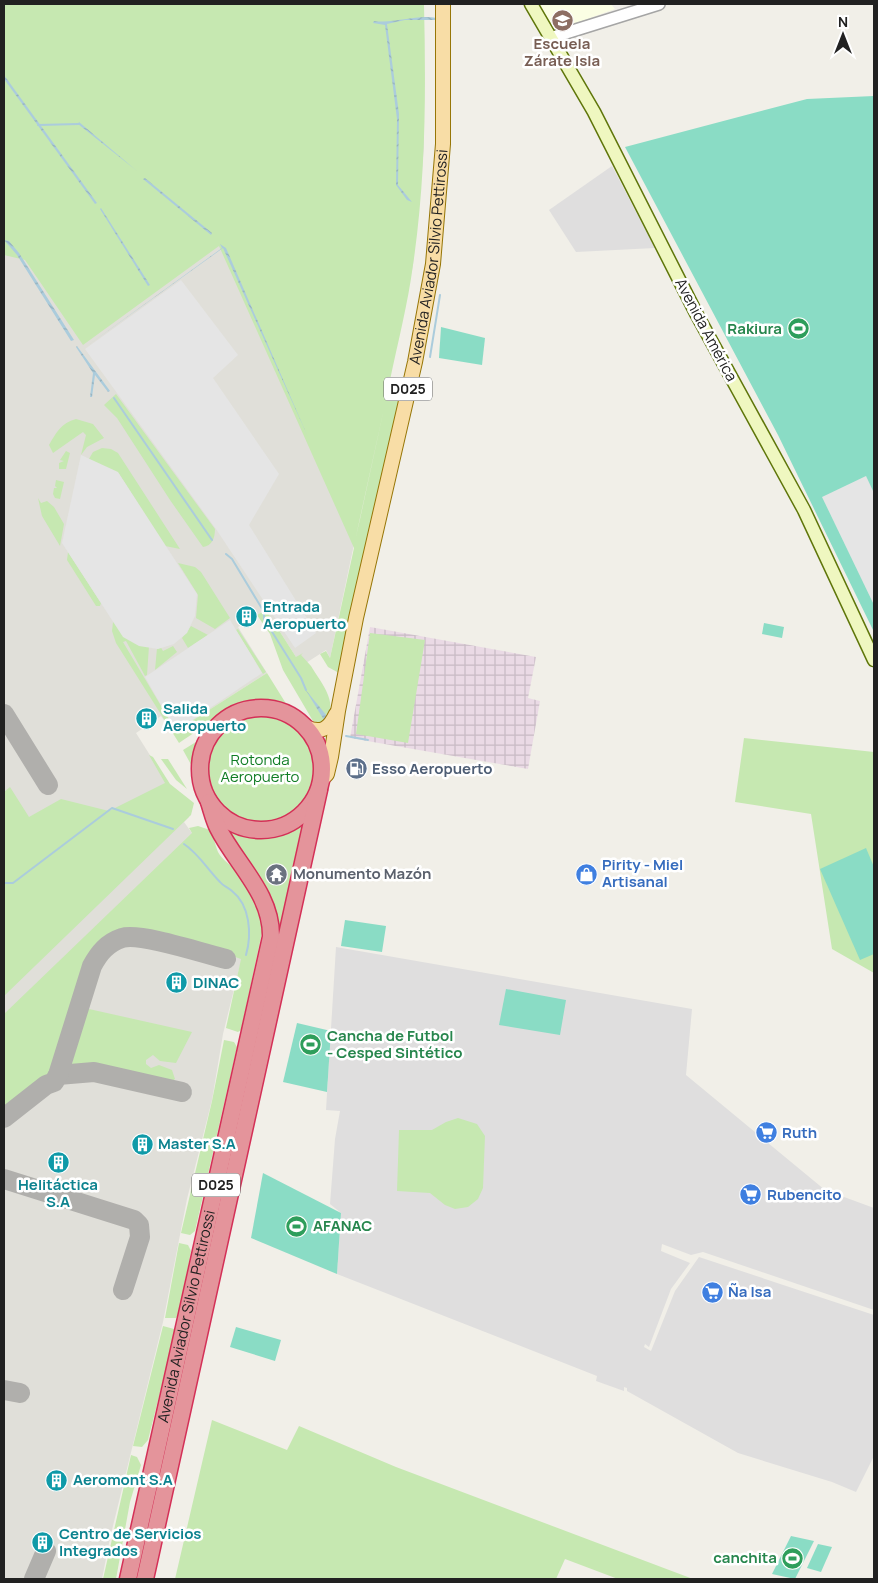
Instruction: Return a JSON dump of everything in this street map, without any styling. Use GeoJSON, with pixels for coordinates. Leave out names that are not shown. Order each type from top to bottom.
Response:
{"type":"FeatureCollection","features":[{"type":"Feature","properties":{"kind":"highway","name":"D025"},"geometry":{"type":"LineString","coordinates":[[265,708],[279,711],[293,717],[306,728],[320,753],[320,785],[307,810],[294,821],[280,828],[264,831],[248,829],[232,824],[219,815],[209,802],[201,782],[201,755],[206,742],[224,721],[250,709],[265,708]]}},
{"type":"Feature","properties":{"kind":"highway","name":"Avenida Aviador Silvio Pettirossi"},"geometry":{"type":"LineString","coordinates":[[145,1579],[320,785]]}},
{"type":"Feature","properties":{"kind":"highway","name":"Avenida Aviador Silvio Pettirossi"},"geometry":{"type":"LineString","coordinates":[[128,1579],[270,937],[271,924],[264,902],[218,828],[209,802]]}},
{"type":"Feature","properties":{"kind":"main road","name":"Avenida Aviador Silvio Pettirossi"},"geometry":{"type":"LineString","coordinates":[[320,785],[327,774],[331,757],[338,711],[373,542],[415,362],[434,257],[443,144],[443,4]]}},
{"type":"Feature","properties":{"kind":"main road","name":"Avenida América"},"geometry":{"type":"LineString","coordinates":[[531,4],[594,112],[697,315],[804,510],[874,660]]}},
{"type":"Feature","properties":{"kind":"main road","name":"Avenida Aviador Silvio Pettirossi"},"geometry":{"type":"LineString","coordinates":[[306,728],[313,730],[325,729],[331,726],[338,711]]}},
{"type":"Feature","properties":{"kind":"street"},"geometry":{"type":"LineString","coordinates":[[550,38],[659,4]]}},
{"type":"Feature","properties":{"kind":"shaded area"},"geometry":{"type":"Polygon","coordinates":[[[4,4],[424,4],[424,147],[413,265],[330,658],[326,650],[306,663],[296,657],[266,610],[238,627],[267,673],[173,733],[161,716],[136,733],[189,817],[184,822],[205,851],[243,953],[223,1034],[212,1100],[187,1199],[163,1322],[110,1538],[102,1579],[4,1579],[4,4]]]}},
{"type":"Feature","properties":{"kind":"shaded area","name":"Escuela Zárate Isla"},"geometry":{"type":"Polygon","coordinates":[[[533,4],[611,4],[615,9],[548,33],[533,4]]]}},
{"type":"Feature","properties":{"kind":"shaded area"},"geometry":{"type":"Polygon","coordinates":[[[612,166],[655,248],[576,252],[549,210],[612,166]]]}},
{"type":"Feature","properties":{"kind":"shaded area"},"geometry":{"type":"Polygon","coordinates":[[[181,280],[238,355],[213,378],[279,474],[249,525],[316,633],[295,648],[216,529],[85,349],[181,280]]]}},
{"type":"Feature","properties":{"kind":"shaded area"},"geometry":{"type":"Polygon","coordinates":[[[81,455],[118,472],[197,594],[195,616],[187,633],[174,644],[158,649],[139,646],[123,637],[62,543],[81,455]]]}},
{"type":"Feature","properties":{"kind":"shaded area"},"geometry":{"type":"Polygon","coordinates":[[[866,476],[874,493],[874,605],[822,497],[866,476]]]}},
{"type":"Feature","properties":{"kind":"shaded area"},"geometry":{"type":"Polygon","coordinates":[[[230,620],[262,673],[176,731],[145,677],[230,620]]]}},
{"type":"Feature","properties":{"kind":"shaded area"},"geometry":{"type":"Polygon","coordinates":[[[370,627],[536,657],[528,698],[540,701],[528,769],[350,738],[370,627]]]}},
{"type":"Feature","properties":{"kind":"shaded area"},"geometry":{"type":"Polygon","coordinates":[[[336,947],[692,1009],[686,1075],[825,1190],[874,1208],[874,1310],[703,1252],[691,1255],[662,1244],[661,1251],[690,1263],[671,1289],[649,1347],[645,1344],[644,1347],[651,1351],[675,1291],[699,1257],[874,1315],[874,1456],[856,1492],[832,1482],[738,1453],[627,1391],[627,1388],[624,1387],[624,1391],[596,1381],[597,1376],[337,1274],[341,1213],[330,1204],[335,1139],[340,1111],[326,1110],[336,947]]]}},
{"type":"Feature","properties":{"kind":"green space"},"geometry":{"type":"Polygon","coordinates":[[[4,4],[424,4],[425,102],[423,167],[411,279],[390,380],[405,381],[339,673],[328,667],[320,654],[326,651],[330,658],[354,548],[219,246],[83,345],[25,260],[4,255],[4,4]],[[385,404],[356,536],[360,519],[385,404]]]}},
{"type":"Feature","properties":{"kind":"green space","name":"Rakiura"},"geometry":{"type":"Polygon","coordinates":[[[874,96],[874,632],[778,435],[625,147],[807,99],[874,96]]]}},
{"type":"Feature","properties":{"kind":"green space"},"geometry":{"type":"Polygon","coordinates":[[[441,327],[485,338],[482,365],[439,358],[441,327]]]}},
{"type":"Feature","properties":{"kind":"green space"},"geometry":{"type":"Polygon","coordinates":[[[116,394],[215,529],[214,538],[209,545],[203,547],[117,418],[104,405],[116,394]]]}},
{"type":"Feature","properties":{"kind":"green space"},"geometry":{"type":"Polygon","coordinates":[[[76,419],[93,424],[104,438],[87,447],[81,455],[86,435],[83,432],[53,453],[49,445],[57,433],[66,423],[76,419]]]}},
{"type":"Feature","properties":{"kind":"green space"},"geometry":{"type":"Polygon","coordinates":[[[102,448],[111,449],[118,453],[180,549],[165,546],[119,474],[86,464],[93,452],[102,448]]]}},
{"type":"Feature","properties":{"kind":"green space"},"geometry":{"type":"Polygon","coordinates":[[[66,451],[70,453],[66,469],[59,469],[59,463],[64,461],[60,460],[66,451]]]}},
{"type":"Feature","properties":{"kind":"green space"},"geometry":{"type":"Polygon","coordinates":[[[56,480],[64,482],[60,499],[55,498],[53,494],[54,488],[57,488],[55,486],[56,480]]]}},
{"type":"Feature","properties":{"kind":"green space"},"geometry":{"type":"Polygon","coordinates":[[[38,498],[41,503],[47,501],[54,507],[64,524],[60,546],[42,516],[38,498]]]}},
{"type":"Feature","properties":{"kind":"green space"},"geometry":{"type":"Polygon","coordinates":[[[68,552],[101,603],[100,606],[96,606],[67,560],[68,552]]]}},
{"type":"Feature","properties":{"kind":"green space"},"geometry":{"type":"Polygon","coordinates":[[[178,563],[195,567],[201,572],[230,618],[215,629],[196,618],[198,595],[178,563]]]}},
{"type":"Feature","properties":{"kind":"green space"},"geometry":{"type":"Polygon","coordinates":[[[266,610],[296,657],[303,653],[301,655],[311,666],[328,695],[330,710],[327,717],[321,723],[313,721],[283,670],[270,634],[257,615],[266,610]]]}},
{"type":"Feature","properties":{"kind":"green space"},"geometry":{"type":"Polygon","coordinates":[[[113,622],[149,646],[147,675],[145,676],[126,641],[123,642],[176,731],[267,673],[290,710],[257,705],[243,707],[206,724],[179,743],[116,643],[112,631],[113,622]]]}},
{"type":"Feature","properties":{"kind":"green space"},"geometry":{"type":"Polygon","coordinates":[[[764,623],[784,627],[782,638],[762,634],[764,623]]]}},
{"type":"Feature","properties":{"kind":"green space"},"geometry":{"type":"Polygon","coordinates":[[[191,626],[208,635],[188,648],[182,638],[191,626]]]}},
{"type":"Feature","properties":{"kind":"green space"},"geometry":{"type":"Polygon","coordinates":[[[238,629],[266,672],[263,674],[236,630],[238,629]]]}},
{"type":"Feature","properties":{"kind":"green space"},"geometry":{"type":"Polygon","coordinates":[[[370,633],[425,640],[408,743],[356,734],[370,633]]]}},
{"type":"Feature","properties":{"kind":"green space"},"geometry":{"type":"Polygon","coordinates":[[[160,646],[163,651],[173,646],[177,652],[155,670],[157,648],[160,646]]]}},
{"type":"Feature","properties":{"kind":"green space","name":"Rotonda Aeropuerto"},"geometry":{"type":"Polygon","coordinates":[[[260,712],[282,717],[300,729],[312,747],[317,769],[312,791],[300,809],[282,821],[260,826],[238,821],[220,809],[208,791],[203,769],[208,747],[220,729],[238,717],[260,712]]]}},
{"type":"Feature","properties":{"kind":"green space"},"geometry":{"type":"Polygon","coordinates":[[[204,737],[196,754],[194,770],[183,750],[204,737]]]}},
{"type":"Feature","properties":{"kind":"green space"},"geometry":{"type":"Polygon","coordinates":[[[744,738],[874,752],[874,973],[832,949],[811,814],[735,802],[744,738]]]}},
{"type":"Feature","properties":{"kind":"green space"},"geometry":{"type":"Polygon","coordinates":[[[149,755],[153,757],[170,784],[194,803],[191,815],[4,996],[4,792],[10,787],[29,817],[61,799],[109,811],[165,783],[149,755]]]}},
{"type":"Feature","properties":{"kind":"green space"},"geometry":{"type":"Polygon","coordinates":[[[161,759],[168,759],[187,789],[176,780],[161,759]]]}},
{"type":"Feature","properties":{"kind":"green space"},"geometry":{"type":"Polygon","coordinates":[[[310,812],[141,1579],[132,1579],[276,935],[223,824],[234,830],[246,833],[257,835],[269,834],[280,832],[290,827],[301,821],[310,812]]]}},
{"type":"Feature","properties":{"kind":"green space"},"geometry":{"type":"Polygon","coordinates":[[[198,826],[210,830],[219,854],[234,869],[249,889],[257,904],[262,920],[263,928],[241,1030],[238,1032],[226,1028],[241,959],[212,949],[127,929],[102,943],[86,967],[50,1074],[4,1110],[4,1014],[192,833],[189,828],[198,826]]]}},
{"type":"Feature","properties":{"kind":"green space"},"geometry":{"type":"Polygon","coordinates":[[[866,848],[874,867],[874,954],[860,960],[820,869],[866,848]]]}},
{"type":"Feature","properties":{"kind":"green space"},"geometry":{"type":"Polygon","coordinates":[[[345,920],[386,926],[382,952],[341,946],[345,920]]]}},
{"type":"Feature","properties":{"kind":"green space"},"geometry":{"type":"Polygon","coordinates":[[[506,989],[566,1000],[560,1035],[499,1025],[506,989]]]}},
{"type":"Feature","properties":{"kind":"green space"},"geometry":{"type":"Polygon","coordinates":[[[89,1009],[192,1032],[176,1063],[160,1061],[153,1055],[146,1060],[146,1064],[151,1068],[159,1065],[172,1070],[175,1079],[170,1083],[98,1068],[71,1068],[84,1013],[89,1009]]]}},
{"type":"Feature","properties":{"kind":"green space","name":"Cancha de Futbol - Cesped Sintético"},"geometry":{"type":"Polygon","coordinates":[[[297,1023],[331,1031],[327,1092],[283,1082],[297,1023]]]}},
{"type":"Feature","properties":{"kind":"green space"},"geometry":{"type":"Polygon","coordinates":[[[224,1040],[234,1042],[237,1047],[195,1231],[190,1235],[181,1233],[212,1101],[224,1040]]]}},
{"type":"Feature","properties":{"kind":"green space"},"geometry":{"type":"Polygon","coordinates":[[[458,1118],[477,1124],[485,1136],[483,1188],[478,1199],[468,1207],[455,1209],[445,1205],[430,1193],[397,1191],[399,1130],[432,1130],[458,1118]]]}},
{"type":"Feature","properties":{"kind":"green space","name":"AFANAC"},"geometry":{"type":"Polygon","coordinates":[[[263,1173],[341,1213],[337,1274],[251,1238],[263,1173]]]}},
{"type":"Feature","properties":{"kind":"green space"},"geometry":{"type":"Polygon","coordinates":[[[179,1243],[188,1245],[191,1251],[179,1313],[176,1318],[165,1318],[179,1243]]]}},
{"type":"Feature","properties":{"kind":"green space"},"geometry":{"type":"Polygon","coordinates":[[[163,1326],[174,1329],[175,1333],[148,1440],[142,1447],[133,1446],[163,1326]]]}},
{"type":"Feature","properties":{"kind":"green space"},"geometry":{"type":"Polygon","coordinates":[[[236,1327],[281,1340],[275,1361],[230,1347],[236,1327]]]}},
{"type":"Feature","properties":{"kind":"green space"},"geometry":{"type":"Polygon","coordinates":[[[212,1420],[287,1450],[299,1426],[396,1467],[693,1579],[618,1579],[565,1559],[556,1579],[175,1579],[212,1420]]]}},
{"type":"Feature","properties":{"kind":"green space"},"geometry":{"type":"Polygon","coordinates":[[[131,1455],[137,1457],[141,1465],[130,1502],[116,1579],[103,1579],[131,1455]]]}},
{"type":"Feature","properties":{"kind":"green space","name":"canchita"},"geometry":{"type":"Polygon","coordinates":[[[791,1536],[814,1541],[795,1579],[772,1574],[791,1536]]]}},
{"type":"Feature","properties":{"kind":"green space"},"geometry":{"type":"Polygon","coordinates":[[[818,1544],[832,1547],[821,1572],[807,1568],[818,1544]]]}},
{"type":"Feature","properties":{"kind":"water"},"geometry":{"type":"Polygon","coordinates":[[[421,17],[437,18],[437,20],[405,20],[387,24],[399,114],[398,185],[412,202],[407,200],[396,185],[397,119],[385,25],[373,23],[374,21],[382,22],[421,17]]]}},
{"type":"Feature","properties":{"kind":"water"},"geometry":{"type":"Polygon","coordinates":[[[4,75],[97,203],[95,204],[4,79],[4,75]]]}},
{"type":"Feature","properties":{"kind":"water"},"geometry":{"type":"Polygon","coordinates":[[[79,122],[137,171],[78,124],[79,122]]]}},
{"type":"Feature","properties":{"kind":"water"},"geometry":{"type":"Polygon","coordinates":[[[145,178],[212,233],[211,235],[143,179],[145,178]]]}},
{"type":"Feature","properties":{"kind":"water"},"geometry":{"type":"Polygon","coordinates":[[[101,208],[150,285],[148,286],[101,208]]]}},
{"type":"Feature","properties":{"kind":"water"},"geometry":{"type":"Polygon","coordinates":[[[4,240],[9,241],[19,253],[74,340],[71,341],[17,255],[4,240]]]}},
{"type":"Feature","properties":{"kind":"water"},"geometry":{"type":"Polygon","coordinates":[[[220,244],[226,248],[308,437],[223,248],[84,348],[222,248],[220,244]]]}},
{"type":"Feature","properties":{"kind":"water"},"geometry":{"type":"Polygon","coordinates":[[[77,346],[110,391],[108,392],[95,375],[92,397],[90,397],[93,373],[77,346]]]}},
{"type":"Feature","properties":{"kind":"water"},"geometry":{"type":"Polygon","coordinates":[[[305,689],[327,716],[324,720],[305,689]]]}},
{"type":"Feature","properties":{"kind":"waterway"},"geometry":{"type":"LineString","coordinates":[[38,125],[79,124]]}},
{"type":"Feature","properties":{"kind":"waterway"},"geometry":{"type":"LineString","coordinates":[[430,357],[440,295]]}},
{"type":"Feature","properties":{"kind":"waterway"},"geometry":{"type":"LineString","coordinates":[[114,398],[212,540]]}},
{"type":"Feature","properties":{"kind":"waterway"},"geometry":{"type":"LineString","coordinates":[[226,554],[232,559],[264,612],[264,619],[301,678],[306,690]]}},
{"type":"Feature","properties":{"kind":"waterway"},"geometry":{"type":"LineString","coordinates":[[346,736],[368,740]]}},
{"type":"Feature","properties":{"kind":"waterway"},"geometry":{"type":"LineString","coordinates":[[4,883],[13,883],[112,808],[173,829]]}},
{"type":"Feature","properties":{"kind":"waterway"},"geometry":{"type":"LineString","coordinates":[[184,844],[199,857],[221,883],[238,897],[243,904],[249,929],[246,955]]}},
{"type":"Feature","properties":{"kind":"taxiway"},"geometry":{"type":"LineString","coordinates":[[4,714],[48,785]]}},
{"type":"Feature","properties":{"kind":"taxiway"},"geometry":{"type":"LineString","coordinates":[[4,1118],[46,1085],[54,1082],[58,1075],[92,966],[108,946],[122,938],[143,938],[173,944],[226,959]]}},
{"type":"Feature","properties":{"kind":"taxiway"},"geometry":{"type":"LineString","coordinates":[[58,1075],[94,1072],[182,1092]]}},
{"type":"Feature","properties":{"kind":"taxiway"},"geometry":{"type":"LineString","coordinates":[[4,1179],[134,1220],[139,1225],[140,1237],[123,1290]]}},
{"type":"Feature","properties":{"kind":"taxiway"},"geometry":{"type":"LineString","coordinates":[[4,1390],[20,1393]]}},
{"type":"Feature","properties":{"kind":"taxiway"},"geometry":{"type":"LineString","coordinates":[[34,1579],[46,1551]]}},
{"type":"Feature","properties":{"kind":"place","name":"Escuela Zárate Isla"},"geometry":{"type":"Point","coordinates":[562,21]}},
{"type":"Feature","properties":{"kind":"place","name":"Rakiura"},"geometry":{"type":"Point","coordinates":[798,329]}},
{"type":"Feature","properties":{"kind":"place","name":"Entrada Aeropuerto"},"geometry":{"type":"Point","coordinates":[247,616]}},
{"type":"Feature","properties":{"kind":"place","name":"Salida Aeropuerto"},"geometry":{"type":"Point","coordinates":[147,718]}},
{"type":"Feature","properties":{"kind":"place","name":"Esso Aeropuerto"},"geometry":{"type":"Point","coordinates":[356,769]}},
{"type":"Feature","properties":{"kind":"place","name":"Monumento Mazón"},"geometry":{"type":"Point","coordinates":[277,874]}},
{"type":"Feature","properties":{"kind":"place","name":"Pirity - Miel Artisanal"},"geometry":{"type":"Point","coordinates":[586,874]}},
{"type":"Feature","properties":{"kind":"place","name":"DINAC"},"geometry":{"type":"Point","coordinates":[177,983]}},
{"type":"Feature","properties":{"kind":"place","name":"Cancha de Futbol - Cesped Sintético"},"geometry":{"type":"Point","coordinates":[311,1045]}},
{"type":"Feature","properties":{"kind":"place","name":"Ruth"},"geometry":{"type":"Point","coordinates":[766,1133]}},
{"type":"Feature","properties":{"kind":"place","name":"Master S.A"},"geometry":{"type":"Point","coordinates":[142,1144]}},
{"type":"Feature","properties":{"kind":"place","name":"Helitáctica S.A"},"geometry":{"type":"Point","coordinates":[58,1162]}},
{"type":"Feature","properties":{"kind":"place","name":"Rubencito"},"geometry":{"type":"Point","coordinates":[751,1195]}},
{"type":"Feature","properties":{"kind":"place","name":"AFANAC"},"geometry":{"type":"Point","coordinates":[297,1226]}},
{"type":"Feature","properties":{"kind":"place","name":"Ña Isa"},"geometry":{"type":"Point","coordinates":[712,1292]}},
{"type":"Feature","properties":{"kind":"place","name":"Aeromont S.A"},"geometry":{"type":"Point","coordinates":[57,1480]}},
{"type":"Feature","properties":{"kind":"place","name":"Centro de Servicios Integrados"},"geometry":{"type":"Point","coordinates":[43,1543]}},
{"type":"Feature","properties":{"kind":"place","name":"canchita"},"geometry":{"type":"Point","coordinates":[793,1558]}}]}
